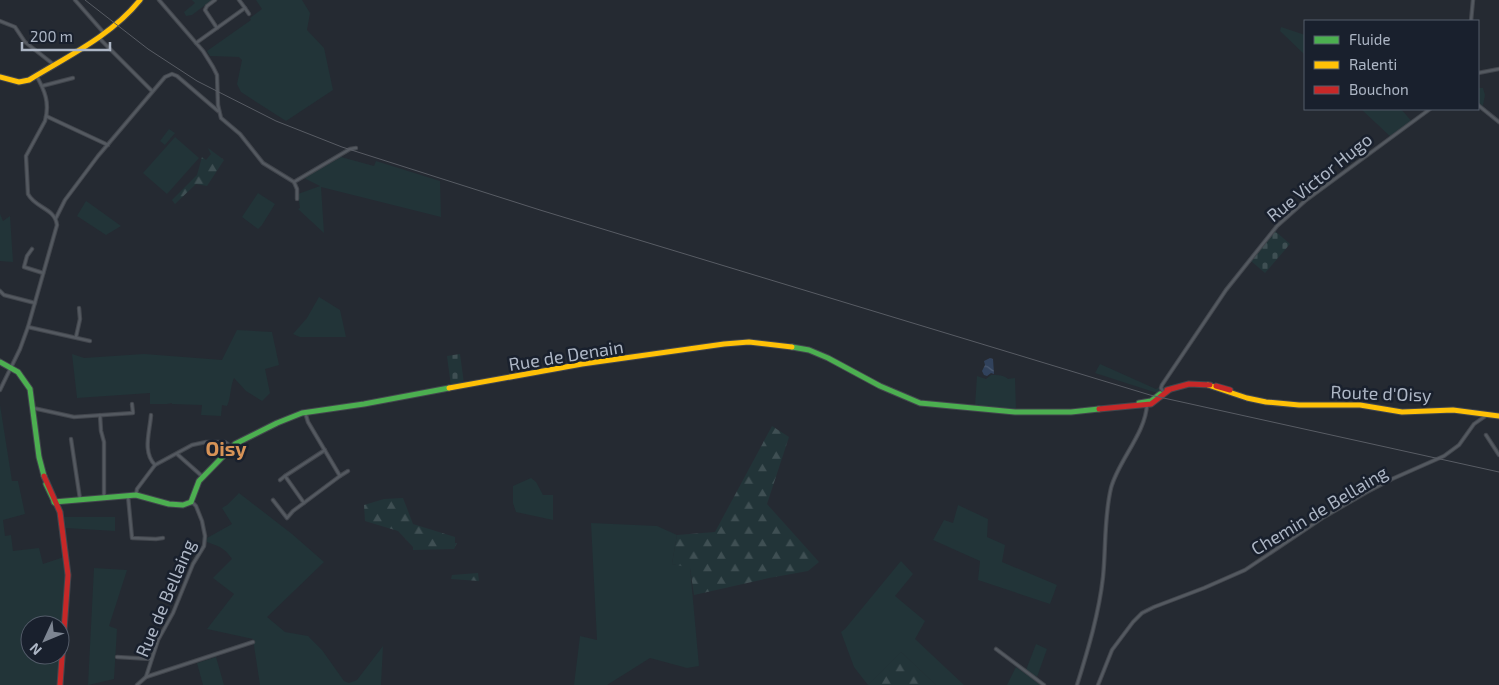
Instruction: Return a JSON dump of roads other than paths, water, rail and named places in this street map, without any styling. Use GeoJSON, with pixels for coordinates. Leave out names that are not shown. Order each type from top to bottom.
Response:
{"type":"FeatureCollection","features":[{"type":"Feature","properties":{"kind":"street"},"geometry":{"type":"LineString","coordinates":[[75,0],[104,33]]}},
{"type":"Feature","properties":{"kind":"street"},"geometry":{"type":"LineString","coordinates":[[0,77],[20,82],[26,81],[104,33],[132,11],[140,0]]}},
{"type":"Feature","properties":{"kind":"street"},"geometry":{"type":"LineString","coordinates":[[159,0],[196,43],[216,73],[219,112],[223,120],[238,132],[262,161],[294,182],[297,189],[297,199]]}},
{"type":"Feature","properties":{"kind":"street"},"geometry":{"type":"LineString","coordinates":[[215,0],[205,10],[217,28]]}},
{"type":"Feature","properties":{"kind":"street"},"geometry":{"type":"LineString","coordinates":[[239,0],[249,14]]}},
{"type":"Feature","properties":{"kind":"street"},"geometry":{"type":"LineString","coordinates":[[1471,20],[1473,0]]}},
{"type":"Feature","properties":{"kind":"street"},"geometry":{"type":"LineString","coordinates":[[196,43],[245,8]]}},
{"type":"Feature","properties":{"kind":"street"},"geometry":{"type":"LineString","coordinates":[[0,21],[15,27],[25,42],[53,64]]}},
{"type":"Feature","properties":{"kind":"street"},"geometry":{"type":"LineString","coordinates":[[98,37],[152,91]]}},
{"type":"Feature","properties":{"kind":"street"},"geometry":{"type":"LineString","coordinates":[[1479,73],[1499,68]]}},
{"type":"Feature","properties":{"kind":"street"},"geometry":{"type":"LineString","coordinates":[[0,390],[28,328],[56,228],[56,218],[66,198],[152,91],[170,74],[175,74],[219,112]]}},
{"type":"Feature","properties":{"kind":"street"},"geometry":{"type":"LineString","coordinates":[[36,75],[45,92],[46,116],[26,156],[28,194],[31,199],[52,213],[56,218]]}},
{"type":"Feature","properties":{"kind":"street"},"geometry":{"type":"LineString","coordinates":[[42,86],[73,78]]}},
{"type":"Feature","properties":{"kind":"street"},"geometry":{"type":"LineString","coordinates":[[1479,106],[1499,122]]}},
{"type":"Feature","properties":{"kind":"street","name":"Rue Victor Hugo"},"geometry":{"type":"LineString","coordinates":[[1165,391],[1161,387],[1167,376],[1224,292],[1279,224],[1305,201],[1429,110]]}},
{"type":"Feature","properties":{"kind":"street"},"geometry":{"type":"LineString","coordinates":[[46,116],[108,145]]}},
{"type":"Feature","properties":{"kind":"street"},"geometry":{"type":"LineString","coordinates":[[294,182],[352,148],[356,148]]}},
{"type":"Feature","properties":{"kind":"street"},"geometry":{"type":"LineString","coordinates":[[32,249],[27,256],[24,267],[44,274]]}},
{"type":"Feature","properties":{"kind":"street"},"geometry":{"type":"LineString","coordinates":[[0,291],[4,295],[36,303]]}},
{"type":"Feature","properties":{"kind":"street"},"geometry":{"type":"LineString","coordinates":[[76,337],[80,319],[79,308]]}},
{"type":"Feature","properties":{"kind":"street"},"geometry":{"type":"LineString","coordinates":[[28,328],[90,340]]}},
{"type":"Feature","properties":{"kind":"street","name":"Rue de Denain"},"geometry":{"type":"LineString","coordinates":[[191,501],[203,477],[232,447],[240,441],[277,423],[305,412],[364,404],[683,348],[739,342],[806,349],[825,356],[877,385],[914,401],[1015,412],[1059,413],[1129,406]]}},
{"type":"Feature","properties":{"kind":"street"},"geometry":{"type":"LineString","coordinates":[[0,362],[11,367],[26,382],[31,392],[39,457],[48,488],[61,518],[68,584],[60,685]]}},
{"type":"Feature","properties":{"kind":"street","name":"Route d'Oisy"},"geometry":{"type":"LineString","coordinates":[[1129,406],[1147,403],[1165,391],[1190,384],[1223,388],[1261,401],[1295,404],[1363,405],[1399,412],[1446,409],[1499,416]]}},
{"type":"Feature","properties":{"kind":"street"},"geometry":{"type":"LineString","coordinates":[[1077,685],[1090,639],[1102,583],[1111,490],[1136,436],[1146,411],[1147,403]]}},
{"type":"Feature","properties":{"kind":"street"},"geometry":{"type":"LineString","coordinates":[[33,408],[72,417],[133,413],[132,404]]}},
{"type":"Feature","properties":{"kind":"street"},"geometry":{"type":"LineString","coordinates":[[305,412],[308,422],[340,476]]}},
{"type":"Feature","properties":{"kind":"street","name":"Chemin de Bellaing"},"geometry":{"type":"LineString","coordinates":[[1098,685],[1114,646],[1134,620],[1149,609],[1198,591],[1245,570],[1367,492],[1442,457],[1459,445],[1473,425],[1488,414]]}},
{"type":"Feature","properties":{"kind":"street"},"geometry":{"type":"LineString","coordinates":[[100,415],[104,442],[104,497]]}},
{"type":"Feature","properties":{"kind":"street"},"geometry":{"type":"LineString","coordinates":[[151,415],[148,448],[149,459],[155,465]]}},
{"type":"Feature","properties":{"kind":"street"},"geometry":{"type":"LineString","coordinates":[[1486,435],[1499,455]]}},
{"type":"Feature","properties":{"kind":"street"},"geometry":{"type":"LineString","coordinates":[[71,439],[80,499]]}},
{"type":"Feature","properties":{"kind":"street"},"geometry":{"type":"LineString","coordinates":[[136,495],[137,489],[155,465],[194,444],[204,442],[226,443],[232,447]]}},
{"type":"Feature","properties":{"kind":"street"},"geometry":{"type":"LineString","coordinates":[[280,480],[325,450]]}},
{"type":"Feature","properties":{"kind":"street"},"geometry":{"type":"LineString","coordinates":[[177,454],[203,477]]}},
{"type":"Feature","properties":{"kind":"street"},"geometry":{"type":"LineString","coordinates":[[273,500],[286,518],[348,471]]}},
{"type":"Feature","properties":{"kind":"street"},"geometry":{"type":"LineString","coordinates":[[286,476],[304,503]]}},
{"type":"Feature","properties":{"kind":"street"},"geometry":{"type":"LineString","coordinates":[[55,501],[128,495],[136,495],[170,504],[185,504],[191,501]]}},
{"type":"Feature","properties":{"kind":"street"},"geometry":{"type":"LineString","coordinates":[[128,495],[132,538],[162,538]]}},
{"type":"Feature","properties":{"kind":"street","name":"Rue de Bellaing"},"geometry":{"type":"LineString","coordinates":[[146,677],[158,640],[174,613],[190,570],[204,544],[204,531],[200,517],[196,506],[191,501]]}},
{"type":"Feature","properties":{"kind":"street"},"geometry":{"type":"LineString","coordinates":[[137,685],[146,677],[253,642]]}},
{"type":"Feature","properties":{"kind":"street"},"geometry":{"type":"LineString","coordinates":[[996,649],[1042,684]]}},
{"type":"Feature","properties":{"kind":"street"},"geometry":{"type":"LineString","coordinates":[[117,657],[151,659]]}},
{"type":"Feature","properties":{"kind":"water"},"geometry":{"type":"Polygon","coordinates":[[[990,358],[993,359],[994,374],[991,373],[987,376],[982,371],[985,365],[984,361],[990,358]]]}},
{"type":"Feature","properties":{"kind":"tram line"},"geometry":{"type":"LineString","coordinates":[[85,0],[148,49],[197,81],[276,121],[342,147],[540,210],[1150,395],[1499,472]]}},
{"type":"Feature","properties":{"kind":"district","name":"Oisy"},"geometry":{"type":"Point","coordinates":[226,448]}}]}
